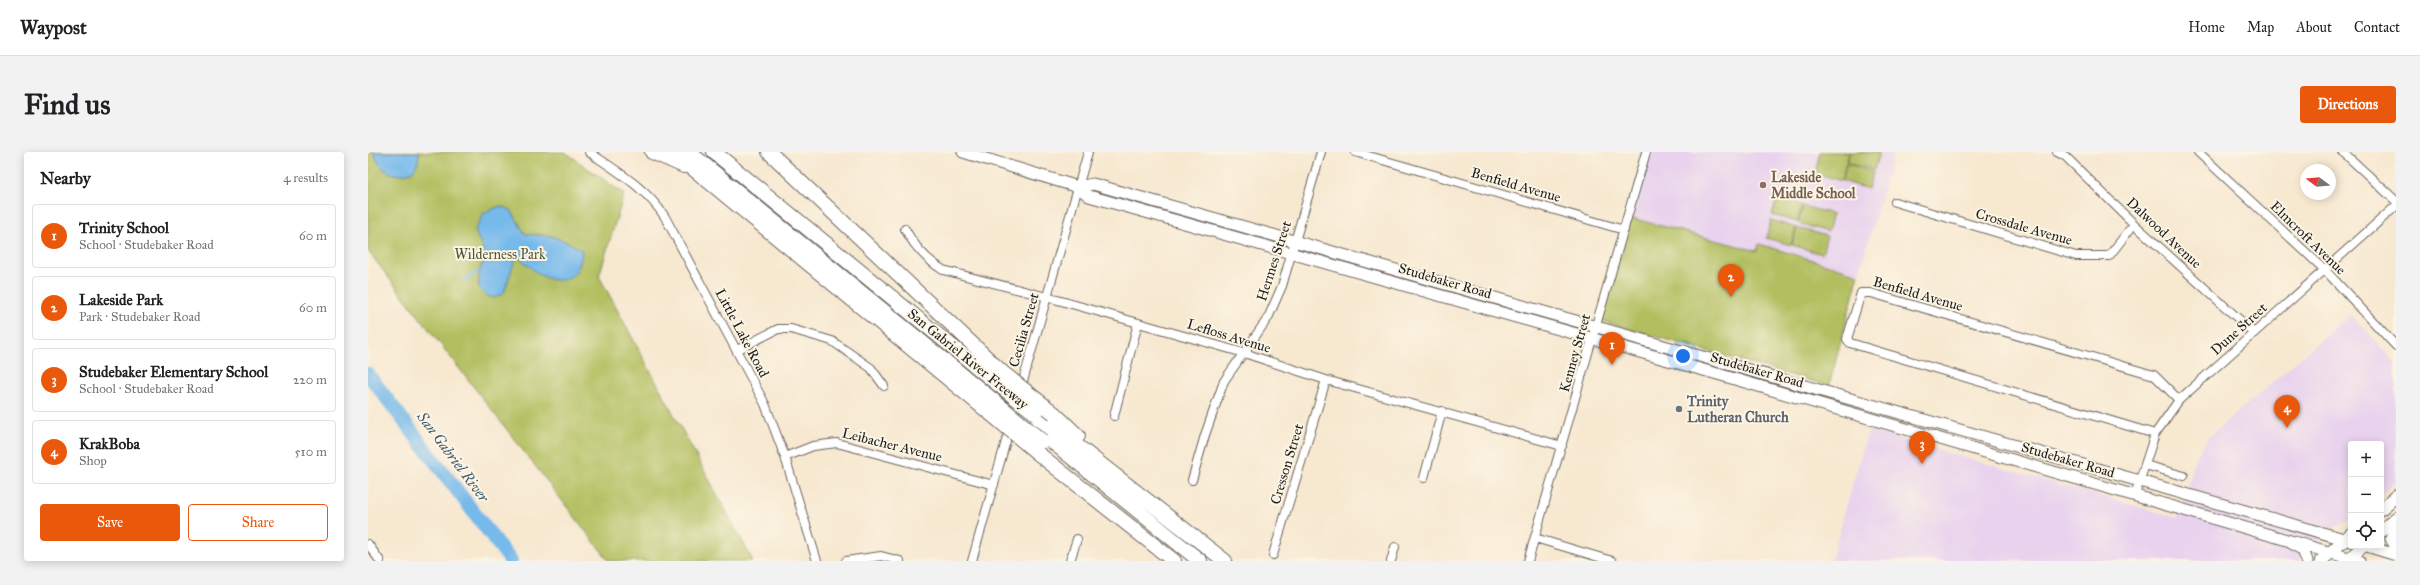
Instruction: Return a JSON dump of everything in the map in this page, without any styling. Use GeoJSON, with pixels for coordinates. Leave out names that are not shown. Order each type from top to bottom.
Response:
{"type":"FeatureCollection","features":[{"type":"Feature","properties":{"kind":"highway"},"geometry":{"type":"LineString","coordinates":[[652,152],[695,171]]}},
{"type":"Feature","properties":{"kind":"highway","name":"San Gabriel River Freeway"},"geometry":{"type":"LineString","coordinates":[[673,152],[695,171],[997,394],[1143,496],[1225,561]]}},
{"type":"Feature","properties":{"kind":"highway"},"geometry":{"type":"LineString","coordinates":[[690,152],[997,394],[1055,414],[1143,496]]}},
{"type":"Feature","properties":{"kind":"highway","name":"San Gabriel River Freeway"},"geometry":{"type":"LineString","coordinates":[[714,152],[858,272],[997,394],[1039,446],[1174,561]]}},
{"type":"Feature","properties":{"kind":"highway"},"geometry":{"type":"LineString","coordinates":[[769,152],[997,394]]}},
{"type":"Feature","properties":{"kind":"highway"},"geometry":{"type":"LineString","coordinates":[[1034,419],[1200,561]]}},
{"type":"Feature","properties":{"kind":"highway"},"geometry":{"type":"LineString","coordinates":[[1039,446],[1191,561]]}},
{"type":"Feature","properties":{"kind":"main road","name":"Studebaker Road"},"geometry":{"type":"LineString","coordinates":[[963,152],[1078,187],[1089,196],[2160,502],[2274,535],[2352,560]]}},
{"type":"Feature","properties":{"kind":"main road","name":"Studebaker Road"},"geometry":{"type":"LineString","coordinates":[[1078,187],[1093,184],[1295,240],[2140,482],[2348,538]]}},
{"type":"Feature","properties":{"kind":"main road"},"geometry":{"type":"LineString","coordinates":[[2160,502],[2162,496],[2168,495],[2194,502],[2205,500]]}},
{"type":"Feature","properties":{"kind":"main road"},"geometry":{"type":"LineString","coordinates":[[2384,506],[2396,496]]}},
{"type":"Feature","properties":{"kind":"main road"},"geometry":{"type":"LineString","coordinates":[[2196,513],[2201,509],[2207,508],[2233,515],[2237,514],[2241,510]]}},
{"type":"Feature","properties":{"kind":"main road"},"geometry":{"type":"LineString","coordinates":[[2384,528],[2396,518]]}},
{"type":"Feature","properties":{"kind":"main road"},"geometry":{"type":"LineString","coordinates":[[2396,518],[2391,539],[2396,547]]}},
{"type":"Feature","properties":{"kind":"main road"},"geometry":{"type":"LineString","coordinates":[[2274,535],[2276,539],[2303,550],[2307,561]]}},
{"type":"Feature","properties":{"kind":"main road"},"geometry":{"type":"LineString","coordinates":[[2321,561],[2348,539]]}},
{"type":"Feature","properties":{"kind":"main road"},"geometry":{"type":"LineString","coordinates":[[2352,560],[2361,549]]}},
{"type":"Feature","properties":{"kind":"main road"},"geometry":{"type":"LineString","coordinates":[[2377,549],[2396,555]]}},
{"type":"Feature","properties":{"kind":"street","name":"Little Lake Road"},"geometry":{"type":"LineString","coordinates":[[589,152],[638,187],[655,202],[765,404],[785,457],[817,561]]}},
{"type":"Feature","properties":{"kind":"street","name":"Cecilia Street"},"geometry":{"type":"LineString","coordinates":[[972,561],[1088,152]]}},
{"type":"Feature","properties":{"kind":"street","name":"Hermes Street"},"geometry":{"type":"LineString","coordinates":[[1192,480],[1205,435],[1224,381],[1268,318],[1282,286],[1320,152]]}},
{"type":"Feature","properties":{"kind":"street","name":"Benfield Avenue"},"geometry":{"type":"LineString","coordinates":[[1355,152],[1624,230]]}},
{"type":"Feature","properties":{"kind":"street","name":"Kenney Street"},"geometry":{"type":"LineString","coordinates":[[1528,561],[1646,152]]}},
{"type":"Feature","properties":{"kind":"street","name":"Dalwood Avenue"},"geometry":{"type":"LineString","coordinates":[[2057,152],[2065,156],[2134,224],[2254,333]]}},
{"type":"Feature","properties":{"kind":"street","name":"Elmcroft Avenue"},"geometry":{"type":"LineString","coordinates":[[2198,152],[2325,270],[2396,346]]}},
{"type":"Feature","properties":{"kind":"street"},"geometry":{"type":"LineString","coordinates":[[2343,152],[2396,201]]}},
{"type":"Feature","properties":{"kind":"street","name":"Crossdale Avenue"},"geometry":{"type":"LineString","coordinates":[[1895,202],[2076,256],[2109,256],[2134,224]]}},
{"type":"Feature","properties":{"kind":"street","name":"Dune Street"},"geometry":{"type":"LineString","coordinates":[[2135,495],[2155,434],[2179,400],[2396,206]]}},
{"type":"Feature","properties":{"kind":"street","name":"Lefloss Avenue"},"geometry":{"type":"LineString","coordinates":[[905,229],[913,243],[933,263],[943,270],[1047,296],[1244,353],[1326,380],[1442,411],[1562,446]]}},
{"type":"Feature","properties":{"kind":"street","name":"Benfield Avenue"},"geometry":{"type":"LineString","coordinates":[[2155,434],[1850,343],[1847,339],[1861,293],[1871,293],[2154,375],[2179,400]]}},
{"type":"Feature","properties":{"kind":"street"},"geometry":{"type":"LineString","coordinates":[[1114,416],[1138,322]]}},
{"type":"Feature","properties":{"kind":"street"},"geometry":{"type":"LineString","coordinates":[[736,350],[778,328],[791,328],[832,341],[870,368],[884,386]]}},
{"type":"Feature","properties":{"kind":"street","name":"Cresson Street"},"geometry":{"type":"LineString","coordinates":[[1273,555],[1326,380]]}},
{"type":"Feature","properties":{"kind":"street"},"geometry":{"type":"LineString","coordinates":[[1424,478],[1442,411]]}},
{"type":"Feature","properties":{"kind":"street","name":"Leibacher Avenue"},"geometry":{"type":"LineString","coordinates":[[785,457],[813,446],[836,443],[994,485]]}},
{"type":"Feature","properties":{"kind":"street"},"geometry":{"type":"LineString","coordinates":[[2145,465],[2184,476]]}},
{"type":"Feature","properties":{"kind":"street"},"geometry":{"type":"LineString","coordinates":[[1535,538],[1612,561]]}},
{"type":"Feature","properties":{"kind":"street"},"geometry":{"type":"LineString","coordinates":[[1070,561],[1077,539]]}},
{"type":"Feature","properties":{"kind":"street"},"geometry":{"type":"LineString","coordinates":[[368,544],[380,561]]}},
{"type":"Feature","properties":{"kind":"street"},"geometry":{"type":"LineString","coordinates":[[1391,561],[1395,547]]}},
{"type":"Feature","properties":{"kind":"street"},"geometry":{"type":"LineString","coordinates":[[846,561],[881,556],[900,561]]}},
{"type":"Feature","properties":{"kind":"shaded area","name":"Lakeside Middle School"},"geometry":{"type":"Polygon","coordinates":[[[1650,152],[1894,152],[1859,274],[1759,244],[1757,251],[1631,218],[1650,152]]]}},
{"type":"Feature","properties":{"kind":"shaded area"},"geometry":{"type":"Polygon","coordinates":[[[2351,314],[2396,364],[2396,481],[2384,492],[2384,441],[2348,441],[2348,522],[2334,527],[2302,554],[2299,561],[1831,561],[1868,430],[2178,518],[2195,458],[2208,438],[2351,314]]]}},
{"type":"Feature","properties":{"kind":"green space","name":"Wilderness Park"},"geometry":{"type":"Polygon","coordinates":[[[368,152],[565,152],[624,194],[599,276],[753,561],[609,561],[368,251],[368,152]]]}},
{"type":"Feature","properties":{"kind":"green space"},"geometry":{"type":"Polygon","coordinates":[[[1820,152],[1849,152],[1841,181],[1815,173],[1820,152]]]}},
{"type":"Feature","properties":{"kind":"green space"},"geometry":{"type":"Polygon","coordinates":[[[1850,152],[1879,153],[1874,170],[1847,163],[1850,152]]]}},
{"type":"Feature","properties":{"kind":"green space"},"geometry":{"type":"Polygon","coordinates":[[[1847,164],[1873,172],[1868,189],[1842,181],[1847,164]]]}},
{"type":"Feature","properties":{"kind":"green space"},"geometry":{"type":"Polygon","coordinates":[[[1777,198],[1802,205],[1797,222],[1772,215],[1777,198]]]}},
{"type":"Feature","properties":{"kind":"green space"},"geometry":{"type":"Polygon","coordinates":[[[1803,206],[1833,214],[1828,232],[1798,223],[1803,206]]]}},
{"type":"Feature","properties":{"kind":"green space"},"geometry":{"type":"Polygon","coordinates":[[[1631,218],[1757,251],[1759,244],[1859,274],[1829,386],[1602,321],[1631,218]]]}},
{"type":"Feature","properties":{"kind":"green space"},"geometry":{"type":"Polygon","coordinates":[[[1771,220],[1796,228],[1791,245],[1766,238],[1771,220]]]}},
{"type":"Feature","properties":{"kind":"green space"},"geometry":{"type":"Polygon","coordinates":[[[1797,228],[1827,236],[1822,254],[1792,245],[1797,228]]]}},
{"type":"Feature","properties":{"kind":"water"},"geometry":{"type":"Polygon","coordinates":[[[374,152],[419,152],[418,162],[413,171],[406,174],[394,174],[384,169],[376,159],[374,152]]]}},
{"type":"Feature","properties":{"kind":"water"},"geometry":{"type":"Polygon","coordinates":[[[500,206],[511,210],[525,234],[551,236],[570,243],[582,250],[577,270],[564,280],[556,280],[539,274],[525,263],[522,258],[515,259],[504,293],[494,298],[486,295],[481,290],[479,284],[484,253],[475,230],[484,213],[500,206]]]}},
{"type":"Feature","properties":{"kind":"waterway"},"geometry":{"type":"LineString","coordinates":[[463,281],[479,271]]}},
{"type":"Feature","properties":{"kind":"waterway","name":"San Gabriel River"},"geometry":{"type":"LineString","coordinates":[[368,374],[511,561]]}},
{"type":"Feature","properties":{"kind":"place","name":"Lakeside Middle School"},"geometry":{"type":"Point","coordinates":[1763,185]}},
{"type":"Feature","properties":{"kind":"place","name":"Lakeside Park"},"geometry":{"type":"Point","coordinates":[1731,297]}},
{"type":"Feature","properties":{"kind":"place","name":"Trinity School"},"geometry":{"type":"Point","coordinates":[1612,365]}},
{"type":"Feature","properties":{"kind":"place","name":"Trinity Lutheran Church"},"geometry":{"type":"Point","coordinates":[1679,409]}},
{"type":"Feature","properties":{"kind":"place","name":"KrakBoba"},"geometry":{"type":"Point","coordinates":[2287,428]}},
{"type":"Feature","properties":{"kind":"place","name":"Studebaker Elementary School"},"geometry":{"type":"Point","coordinates":[1922,464]}}]}
